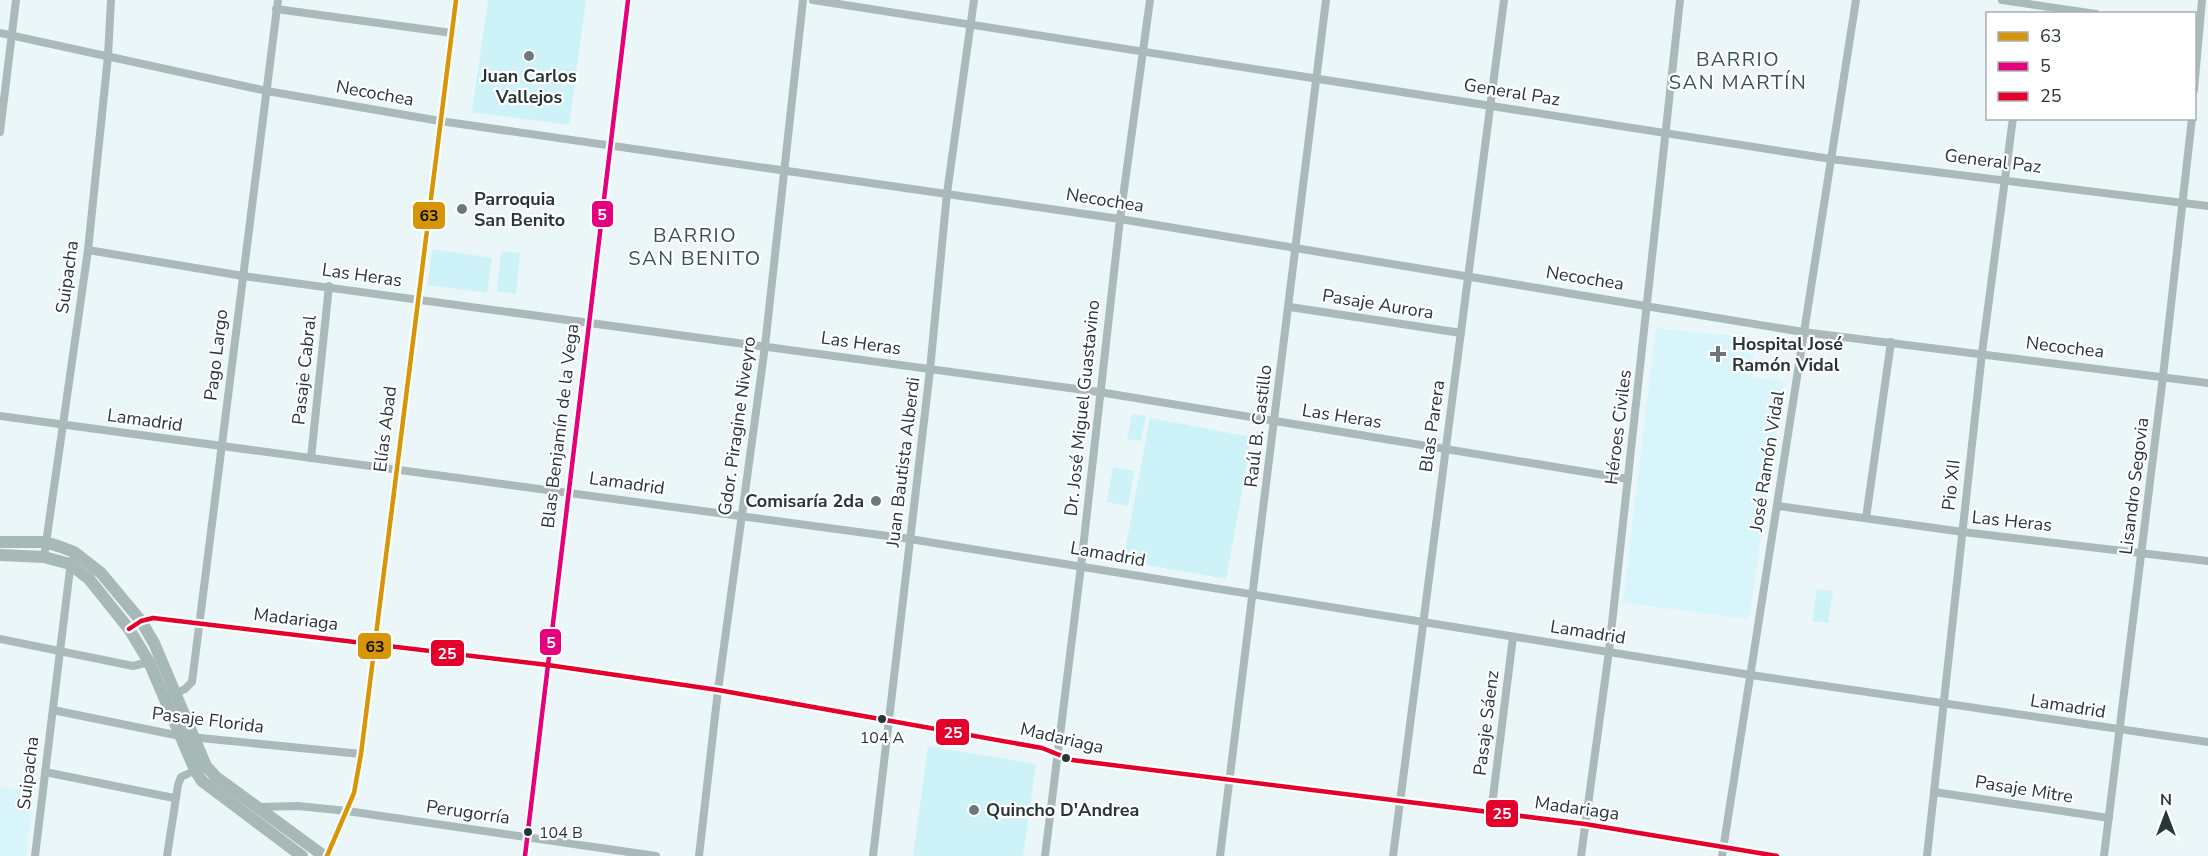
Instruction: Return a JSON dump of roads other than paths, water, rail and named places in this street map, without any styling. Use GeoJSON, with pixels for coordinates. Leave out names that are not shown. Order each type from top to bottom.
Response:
{"type":"FeatureCollection","features":[{"type":"Feature","properties":{"kind":"main road"},"geometry":{"type":"LineString","coordinates":[[0,542],[45,542],[101,573],[141,621],[177,693],[193,736],[201,768],[326,856]]}},
{"type":"Feature","properties":{"kind":"main road"},"geometry":{"type":"LineString","coordinates":[[0,555],[72,558],[129,628],[149,662],[180,736],[214,792],[302,856]]}},
{"type":"Feature","properties":{"kind":"street"},"geometry":{"type":"LineString","coordinates":[[0,132],[16,0]]}},
{"type":"Feature","properties":{"kind":"street","name":"Suipacha"},"geometry":{"type":"LineString","coordinates":[[44,557],[88,250],[108,56],[111,0]]}},
{"type":"Feature","properties":{"kind":"street","name":"Elías Abad"},"geometry":{"type":"LineString","coordinates":[[326,856],[354,793],[361,754],[456,0]]}},
{"type":"Feature","properties":{"kind":"street","name":"Blas Benjamín de la Vega"},"geometry":{"type":"LineString","coordinates":[[525,856],[628,0]]}},
{"type":"Feature","properties":{"kind":"street","name":"Gdor. Piragine Niveyro"},"geometry":{"type":"LineString","coordinates":[[699,856],[718,690],[765,346],[803,0]]}},
{"type":"Feature","properties":{"kind":"street","name":"General Paz"},"geometry":{"type":"LineString","coordinates":[[813,0],[1831,159],[2208,206]]}},
{"type":"Feature","properties":{"kind":"street","name":"Juan Bautista Alberdi"},"geometry":{"type":"LineString","coordinates":[[873,856],[930,370],[947,193],[974,0]]}},
{"type":"Feature","properties":{"kind":"street","name":"Dr. José Miguel Guastavino"},"geometry":{"type":"LineString","coordinates":[[1045,856],[1081,566],[1120,219],[1150,0]]}},
{"type":"Feature","properties":{"kind":"street","name":"Raúl B. Castillo"},"geometry":{"type":"LineString","coordinates":[[1220,856],[1276,422],[1326,0]]}},
{"type":"Feature","properties":{"kind":"street","name":"Blas Parera"},"geometry":{"type":"LineString","coordinates":[[1393,856],[1421,624],[1504,0]]}},
{"type":"Feature","properties":{"kind":"street","name":"Héroes Civiles"},"geometry":{"type":"LineString","coordinates":[[1581,856],[1609,651],[1680,0]]}},
{"type":"Feature","properties":{"kind":"street","name":"José Ramón Vidal"},"geometry":{"type":"LineString","coordinates":[[1723,852],[1856,0]]}},
{"type":"Feature","properties":{"kind":"street"},"geometry":{"type":"LineString","coordinates":[[2002,0],[2030,2],[2085,12]]}},
{"type":"Feature","properties":{"kind":"street"},"geometry":{"type":"LineString","coordinates":[[2196,73],[2202,0]]}},
{"type":"Feature","properties":{"kind":"street"},"geometry":{"type":"LineString","coordinates":[[277,4],[452,33]]}},
{"type":"Feature","properties":{"kind":"street","name":"Pago Largo"},"geometry":{"type":"LineString","coordinates":[[177,693],[192,682],[277,4]]}},
{"type":"Feature","properties":{"kind":"street","name":"Necochea"},"geometry":{"type":"LineString","coordinates":[[0,33],[267,91],[440,121],[1120,219],[1803,332],[2208,383]]}},
{"type":"Feature","properties":{"kind":"street","name":"Pio XII"},"geometry":{"type":"LineString","coordinates":[[1927,856],[1982,353],[2013,120]]}},
{"type":"Feature","properties":{"kind":"street","name":"Lisandro Segovia"},"geometry":{"type":"LineString","coordinates":[[2104,856],[2192,120]]}},
{"type":"Feature","properties":{"kind":"street","name":"Las Heras"},"geometry":{"type":"LineString","coordinates":[[88,250],[243,276],[1099,392],[1628,479]]}},
{"type":"Feature","properties":{"kind":"street","name":"Pasaje Cabral"},"geometry":{"type":"LineString","coordinates":[[311,458],[329,286]]}},
{"type":"Feature","properties":{"kind":"street","name":"Pasaje Aurora"},"geometry":{"type":"LineString","coordinates":[[1290,307],[1461,333]]}},
{"type":"Feature","properties":{"kind":"street"},"geometry":{"type":"LineString","coordinates":[[1866,518],[1891,342]]}},
{"type":"Feature","properties":{"kind":"street","name":"Lamadrid"},"geometry":{"type":"LineString","coordinates":[[0,416],[910,539],[1421,624],[1513,636],[2119,731],[2208,742]]}},
{"type":"Feature","properties":{"kind":"street","name":"Las Heras"},"geometry":{"type":"LineString","coordinates":[[1778,506],[1963,532],[2208,561]]}},
{"type":"Feature","properties":{"kind":"street","name":"Suipacha"},"geometry":{"type":"LineString","coordinates":[[35,856],[72,558]]}},
{"type":"Feature","properties":{"kind":"street","name":"Madariaga"},"geometry":{"type":"LineString","coordinates":[[129,628],[141,621],[153,618],[548,664],[718,690],[1042,748],[1072,760],[1585,824],[1723,852],[1777,856]]}},
{"type":"Feature","properties":{"kind":"street","name":"Pasaje Sáenz"},"geometry":{"type":"LineString","coordinates":[[1491,813],[1513,636]]}},
{"type":"Feature","properties":{"kind":"street"},"geometry":{"type":"LineString","coordinates":[[0,639],[133,666],[149,662]]}},
{"type":"Feature","properties":{"kind":"street"},"geometry":{"type":"LineString","coordinates":[[165,698],[177,693]]}},
{"type":"Feature","properties":{"kind":"street","name":"Pasaje Florida"},"geometry":{"type":"LineString","coordinates":[[52,710],[180,736],[361,754]]}},
{"type":"Feature","properties":{"kind":"street"},"geometry":{"type":"LineString","coordinates":[[167,856],[174,798],[182,777],[201,768]]}},
{"type":"Feature","properties":{"kind":"street"},"geometry":{"type":"LineString","coordinates":[[45,772],[174,798]]}},
{"type":"Feature","properties":{"kind":"street","name":"Pasaje Mitre"},"geometry":{"type":"LineString","coordinates":[[1934,792],[2109,818]]}},
{"type":"Feature","properties":{"kind":"street","name":"Perugorría"},"geometry":{"type":"LineString","coordinates":[[258,807],[298,806],[347,811],[656,856]]}},
{"type":"Feature","properties":{"kind":"place","name":"Juan Carlos Vallejos"},"geometry":{"type":"Point","coordinates":[529,56]}},
{"type":"Feature","properties":{"kind":"place","name":"Parroquia San Benito"},"geometry":{"type":"Point","coordinates":[462,209]}},
{"type":"Feature","properties":{"kind":"place","name":"Hospital José Ramón Vidal"},"geometry":{"type":"Point","coordinates":[1718,354]}},
{"type":"Feature","properties":{"kind":"place","name":"Comisaría 2da"},"geometry":{"type":"Point","coordinates":[876,501]}},
{"type":"Feature","properties":{"kind":"place","name":"104 A"},"geometry":{"type":"Point","coordinates":[882,719]}},
{"type":"Feature","properties":{"kind":"place","name":"Quincho D'Andrea"},"geometry":{"type":"Point","coordinates":[974,810]}},
{"type":"Feature","properties":{"kind":"place","name":"104 B"},"geometry":{"type":"Point","coordinates":[528,832]}},
{"type":"Feature","properties":{"kind":"district","name":"BARRIO SAN MARTÍN"},"geometry":{"type":"Point","coordinates":[1738,70]}},
{"type":"Feature","properties":{"kind":"district","name":"BARRIO SAN BENITO"},"geometry":{"type":"Point","coordinates":[695,246]}}]}
